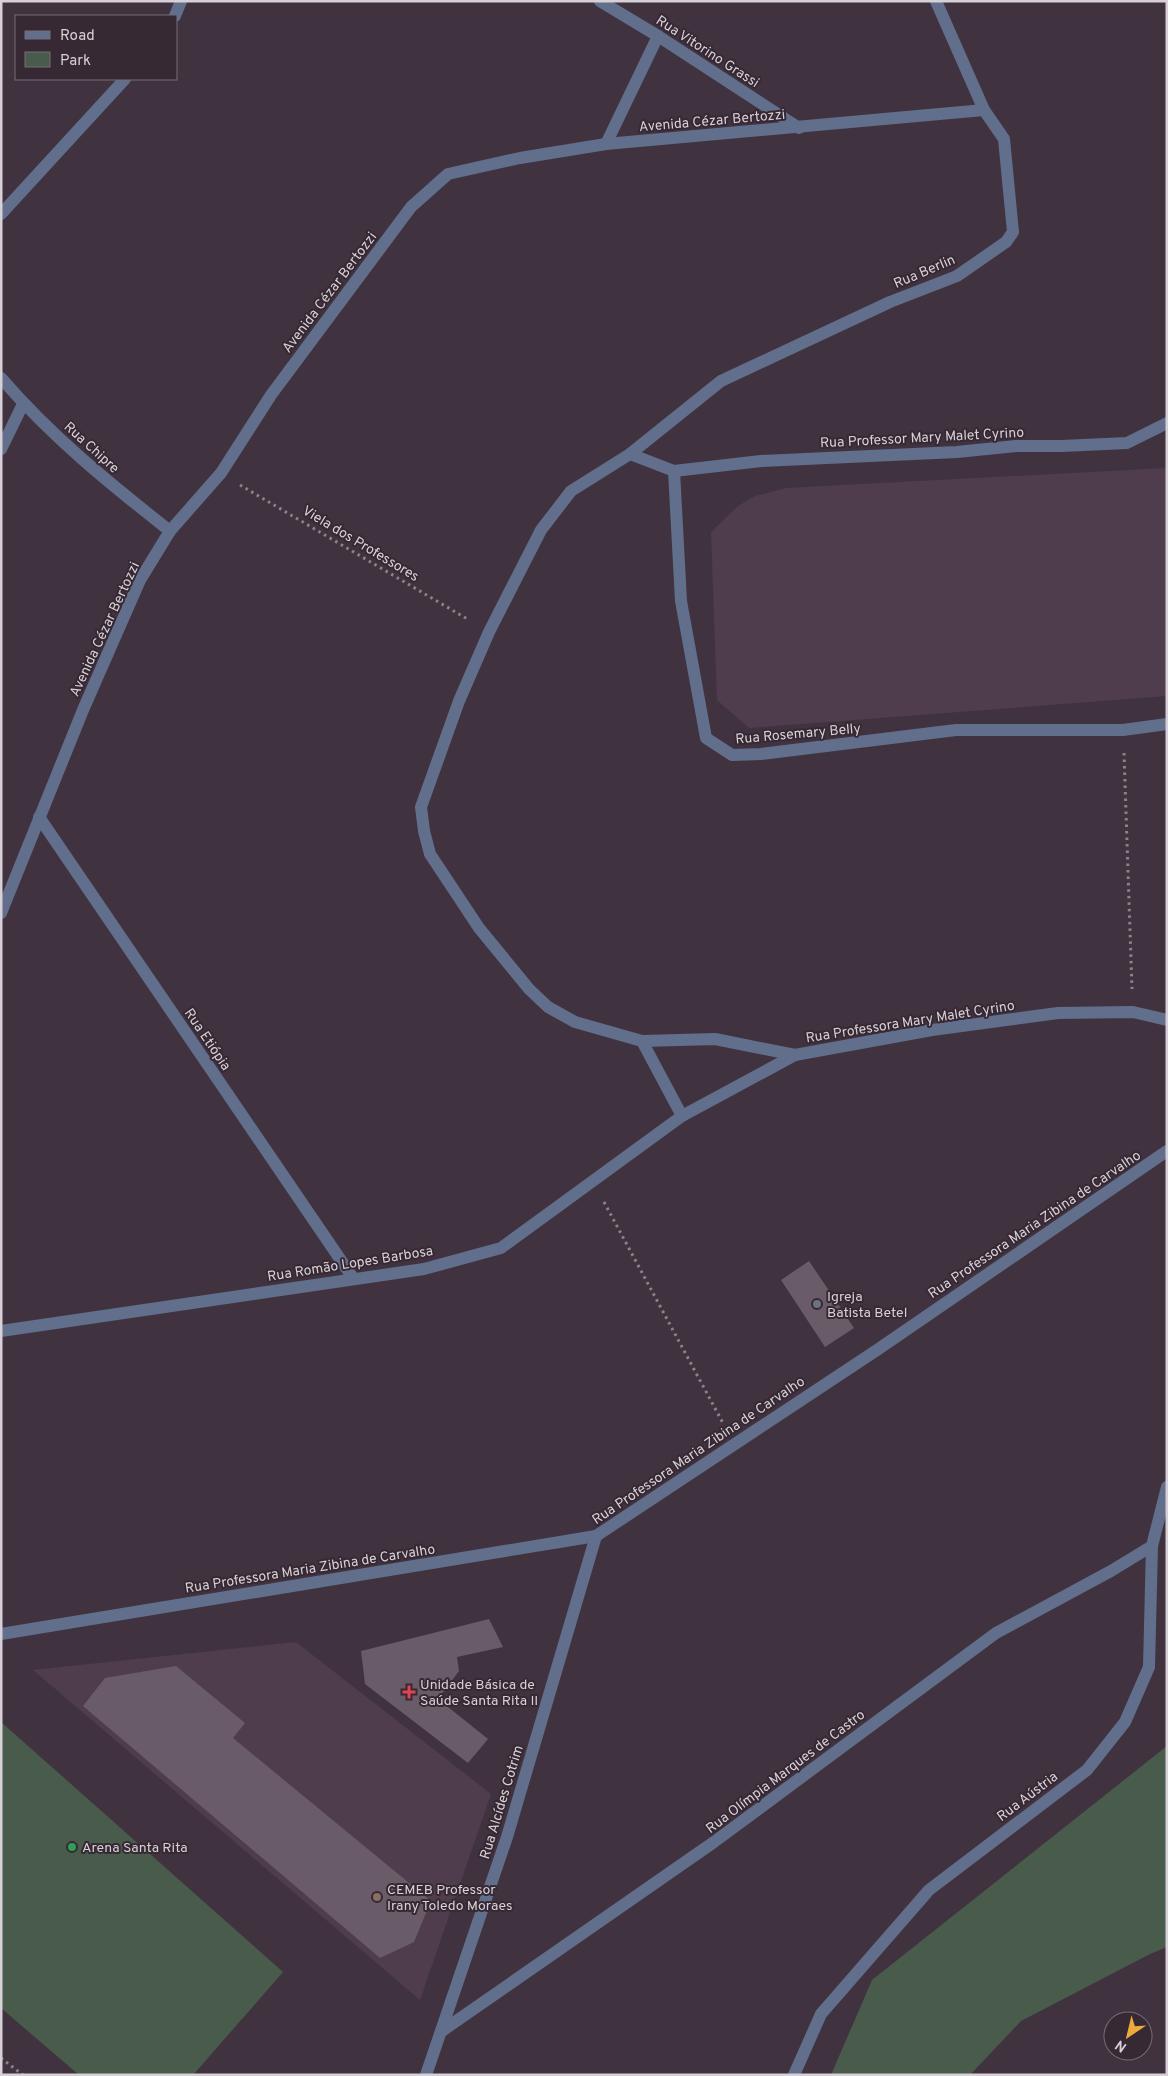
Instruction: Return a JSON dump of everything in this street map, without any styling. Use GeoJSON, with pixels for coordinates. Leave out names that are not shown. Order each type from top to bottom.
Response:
{"type":"FeatureCollection","features":[{"type":"Feature","properties":{"kind":"street"},"geometry":{"type":"LineString","coordinates":[[175,15],[181,1]]}},
{"type":"Feature","properties":{"kind":"street","name":"Rua Vitorino Grassi"},"geometry":{"type":"LineString","coordinates":[[600,1],[658,36],[799,128]]}},
{"type":"Feature","properties":{"kind":"street","name":"Rua Berlin"},"geometry":{"type":"LineString","coordinates":[[630,454],[721,381],[890,302],[957,276],[1006,242],[1013,232],[1004,139],[984,110],[936,1]]}},
{"type":"Feature","properties":{"kind":"street"},"geometry":{"type":"LineString","coordinates":[[606,144],[658,36]]}},
{"type":"Feature","properties":{"kind":"street"},"geometry":{"type":"LineString","coordinates":[[1,214],[124,80]]}},
{"type":"Feature","properties":{"kind":"street","name":"Avenida Cézar Bertozzi"},"geometry":{"type":"LineString","coordinates":[[1,913],[82,710],[140,580],[170,531],[221,474],[271,395],[399,223],[411,208],[448,174],[520,158],[606,144],[984,110]]}},
{"type":"Feature","properties":{"kind":"street","name":"Rua Chipre"},"geometry":{"type":"LineString","coordinates":[[1,378],[23,404],[95,472],[170,531]]}},
{"type":"Feature","properties":{"kind":"street"},"geometry":{"type":"LineString","coordinates":[[1,449],[23,404]]}},
{"type":"Feature","properties":{"kind":"street","name":"Rua Professor Mary Malet Cyrino"},"geometry":{"type":"LineString","coordinates":[[674,471],[761,461],[957,452],[1016,446],[1062,446],[1127,442],[1167,423]]}},
{"type":"Feature","properties":{"kind":"street"},"geometry":{"type":"LineString","coordinates":[[630,454],[674,471]]}},
{"type":"Feature","properties":{"kind":"street","name":"Rua Professora Mary Malet Cyrino"},"geometry":{"type":"LineString","coordinates":[[630,454],[571,491],[541,530],[489,632],[459,701],[421,807],[424,831],[430,854],[479,928],[529,989],[548,1008],[575,1022],[642,1041],[714,1039],[796,1055],[932,1030],[1058,1013],[1132,1012],[1167,1020]]}},
{"type":"Feature","properties":{"kind":"street","name":"Rua Rosemary Belly"},"geometry":{"type":"LineString","coordinates":[[674,471],[681,601],[706,738],[732,755],[761,754],[956,730],[1123,730],[1167,724]]}},
{"type":"Feature","properties":{"kind":"street","name":"Rua Etiópia"},"geometry":{"type":"LineString","coordinates":[[39,817],[353,1278]]}},
{"type":"Feature","properties":{"kind":"street"},"geometry":{"type":"LineString","coordinates":[[642,1041],[682,1116]]}},
{"type":"Feature","properties":{"kind":"street","name":"Rua Romão Lopes Barbosa"},"geometry":{"type":"LineString","coordinates":[[1,1331],[424,1269],[501,1248],[682,1116],[796,1055]]}},
{"type":"Feature","properties":{"kind":"street","name":"Rua Professora Maria Zibina de Carvalho"},"geometry":{"type":"LineString","coordinates":[[1,1634],[596,1536],[877,1350],[1167,1151]]}},
{"type":"Feature","properties":{"kind":"street","name":"Rua Aústria"},"geometry":{"type":"LineString","coordinates":[[794,2075],[821,2014],[929,1890],[1086,1770],[1125,1722],[1149,1667],[1152,1546],[1167,1487]]}},
{"type":"Feature","properties":{"kind":"street","name":"Rua Alcídes Cotrim"},"geometry":{"type":"LineString","coordinates":[[426,2075],[507,1837],[596,1536]]}},
{"type":"Feature","properties":{"kind":"street","name":"Rua Olímpia Marques de Castro"},"geometry":{"type":"LineString","coordinates":[[442,2031],[714,1842],[996,1633],[1111,1571],[1152,1546]]}},
{"type":"Feature","properties":{"kind":"path","name":"Viela dos Professores"},"geometry":{"type":"LineString","coordinates":[[221,474],[489,632]]}},
{"type":"Feature","properties":{"kind":"path"},"geometry":{"type":"LineString","coordinates":[[1123,730],[1132,1012]]}},
{"type":"Feature","properties":{"kind":"path"},"geometry":{"type":"LineString","coordinates":[[592,1181],[734,1444]]}},
{"type":"Feature","properties":{"kind":"path"},"geometry":{"type":"LineString","coordinates":[[1,2058],[23,2075]]}},
{"type":"Feature","properties":{"kind":"shaded area"},"geometry":{"type":"Polygon","coordinates":[[[1167,468],[1167,696],[749,728],[717,700],[711,532],[738,506],[755,496],[786,488],[1167,468]]]}},
{"type":"Feature","properties":{"kind":"shaded area","name":"CEMEB Professor Irany Toledo Moraes"},"geometry":{"type":"Polygon","coordinates":[[[296,1642],[491,1794],[420,2000],[33,1670],[296,1642]]]}},
{"type":"Feature","properties":{"kind":"green space","name":"Arena Santa Rita"},"geometry":{"type":"Polygon","coordinates":[[[1,1722],[283,1972],[193,2075],[79,2075],[1,2008],[1,1722]]]}},
{"type":"Feature","properties":{"kind":"green space"},"geometry":{"type":"Polygon","coordinates":[[[1167,1746],[1167,1947],[1021,2021],[970,2075],[831,2075],[872,1980],[1167,1746]]]}},
{"type":"Feature","properties":{"kind":"building","name":"Igreja Batista Betel"},"geometry":{"type":"Polygon","coordinates":[[[809,1261],[854,1328],[825,1347],[781,1280],[809,1261]]]}},
{"type":"Feature","properties":{"kind":"building","name":"Unidade Básica de Saúde Santa Rita II"},"geometry":{"type":"Polygon","coordinates":[[[489,1619],[503,1647],[457,1657],[459,1671],[438,1699],[488,1739],[468,1763],[365,1684],[361,1651],[489,1619]]]}},
{"type":"Feature","properties":{"kind":"building"},"geometry":{"type":"Polygon","coordinates":[[[176,1666],[245,1723],[233,1738],[431,1901],[414,1942],[380,1958],[83,1706],[105,1678],[176,1666]]]}},
{"type":"Feature","properties":{"kind":"place","name":"Igreja Batista Betel"},"geometry":{"type":"Point","coordinates":[817,1304]}},
{"type":"Feature","properties":{"kind":"place","name":"Unidade Básica de Saúde Santa Rita II"},"geometry":{"type":"Point","coordinates":[409,1692]}},
{"type":"Feature","properties":{"kind":"place","name":"Arena Santa Rita"},"geometry":{"type":"Point","coordinates":[72,1847]}},
{"type":"Feature","properties":{"kind":"place","name":"CEMEB Professor Irany Toledo Moraes"},"geometry":{"type":"Point","coordinates":[377,1897]}}]}
